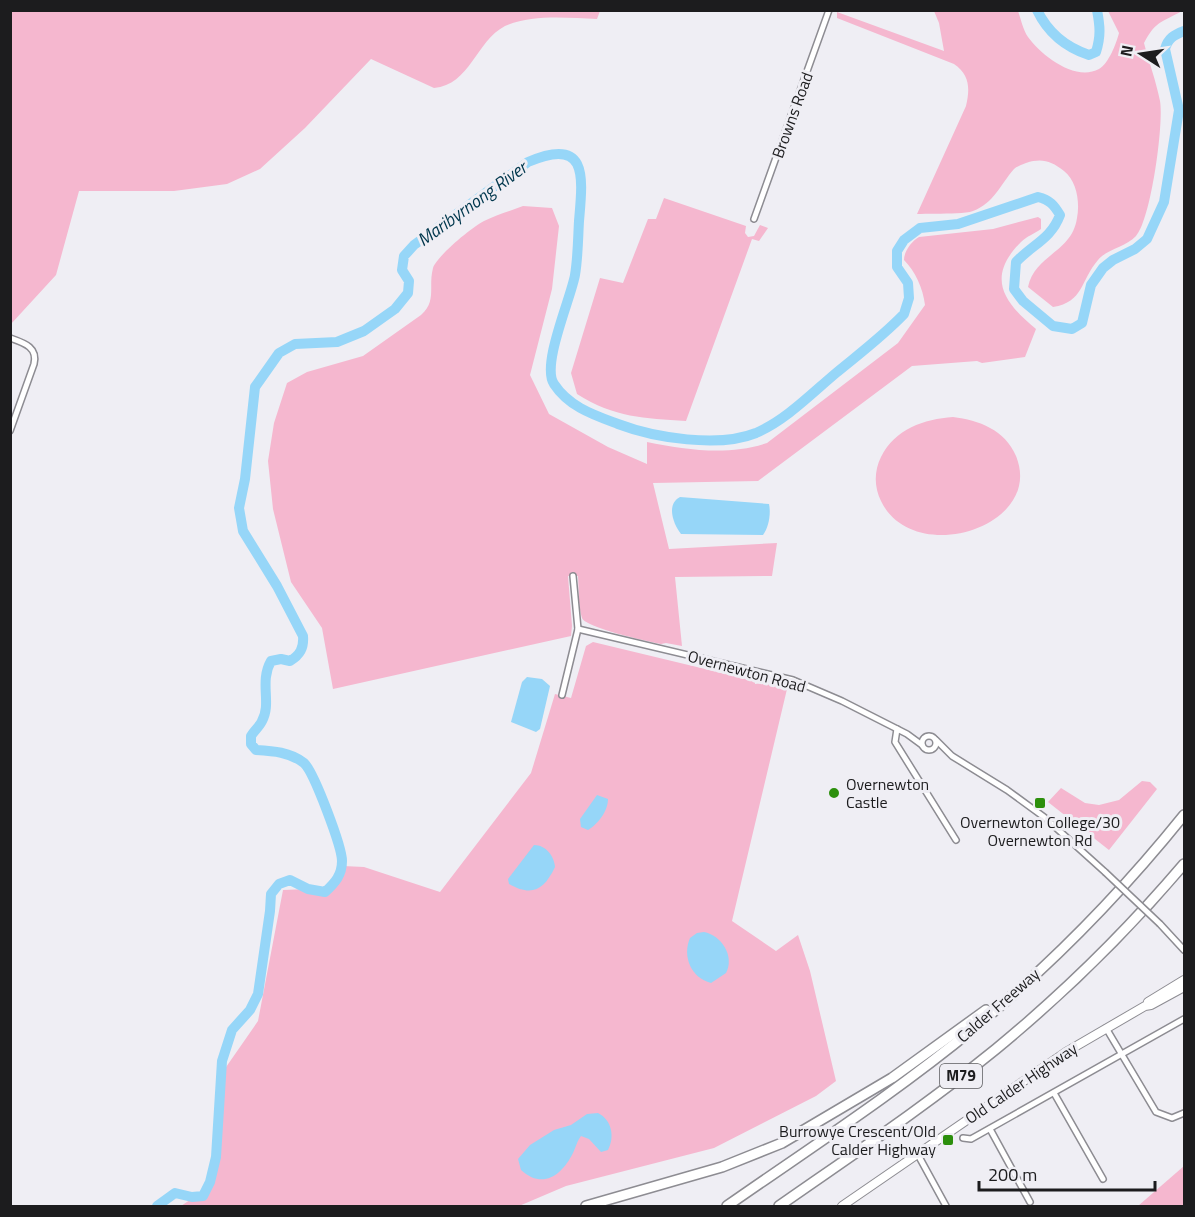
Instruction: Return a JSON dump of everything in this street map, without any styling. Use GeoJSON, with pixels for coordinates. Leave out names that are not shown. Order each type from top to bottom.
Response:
{"type":"FeatureCollection","features":[{"type":"Feature","properties":{"kind":"highway","name":"Calder Freeway"},"geometry":{"type":"LineString","coordinates":[[726,1206],[937,1057],[975,1027],[1071,939],[1133,875],[1185,815]]}},
{"type":"Feature","properties":{"kind":"highway","name":"Calder Freeway"},"geometry":{"type":"LineString","coordinates":[[779,1206],[924,1104],[995,1049],[1097,957],[1185,864]]}},
{"type":"Feature","properties":{"kind":"highway"},"geometry":{"type":"LineString","coordinates":[[586,1206],[735,1162],[797,1136],[879,1087],[922,1058],[993,1006],[1071,939]]}},
{"type":"Feature","properties":{"kind":"main road","name":"Old Calder Highway"},"geometry":{"type":"LineString","coordinates":[[1145,1006],[1148,1001],[1185,980]]}},
{"type":"Feature","properties":{"kind":"main road","name":"Old Calder Highway"},"geometry":{"type":"LineString","coordinates":[[842,1206],[1066,1052],[1145,1006],[1185,987]]}},
{"type":"Feature","properties":{"kind":"street","name":"Browns Road"},"geometry":{"type":"LineString","coordinates":[[754,219],[829,10]]}},
{"type":"Feature","properties":{"kind":"street"},"geometry":{"type":"LineString","coordinates":[[10,338],[31,347],[36,359],[10,431]]}},
{"type":"Feature","properties":{"kind":"street"},"geometry":{"type":"LineString","coordinates":[[562,694],[578,629],[573,576]]}},
{"type":"Feature","properties":{"kind":"street","name":"Overnewton Road"},"geometry":{"type":"LineString","coordinates":[[578,629],[794,680],[902,731],[922,745]]}},
{"type":"Feature","properties":{"kind":"street"},"geometry":{"type":"LineString","coordinates":[[902,731],[894,740],[956,840]]}},
{"type":"Feature","properties":{"kind":"street","name":"Overnewton Road"},"geometry":{"type":"LineString","coordinates":[[902,731],[925,736]]}},
{"type":"Feature","properties":{"kind":"street"},"geometry":{"type":"LineString","coordinates":[[952,756],[925,749],[921,741],[925,736],[930,736],[952,756],[1027,804],[1060,830],[1185,950]]}},
{"type":"Feature","properties":{"kind":"street"},"geometry":{"type":"LineString","coordinates":[[931,750],[936,740]]}},
{"type":"Feature","properties":{"kind":"street"},"geometry":{"type":"LineString","coordinates":[[1180,945],[1185,956]]}},
{"type":"Feature","properties":{"kind":"street"},"geometry":{"type":"LineString","coordinates":[[963,1138],[971,1139],[990,1129],[1185,1019]]}},
{"type":"Feature","properties":{"kind":"street"},"geometry":{"type":"LineString","coordinates":[[1106,1028],[1155,1112],[1172,1118],[1185,1113]]}},
{"type":"Feature","properties":{"kind":"street"},"geometry":{"type":"LineString","coordinates":[[1054,1093],[1103,1179]]}},
{"type":"Feature","properties":{"kind":"street"},"geometry":{"type":"LineString","coordinates":[[990,1129],[1030,1202]]}},
{"type":"Feature","properties":{"kind":"street"},"geometry":{"type":"LineString","coordinates":[[917,1154],[946,1206]]}},
{"type":"Feature","properties":{"kind":"shaded area"},"geometry":{"type":"Polygon","coordinates":[[[11,10],[600,11],[597,19],[538,18],[505,26],[495,33],[456,79],[434,88],[371,59],[305,128],[260,169],[227,184],[174,191],[79,191],[56,275],[11,324],[11,10]]]}},
{"type":"Feature","properties":{"kind":"shaded area"},"geometry":{"type":"Polygon","coordinates":[[[934,11],[1018,11],[1026,34],[1041,51],[1059,65],[1080,72],[1090,72],[1103,66],[1112,53],[1118,37],[1119,33],[1108,11],[1182,11],[1156,26],[1144,43],[1161,112],[1155,171],[1142,227],[1132,240],[1102,256],[1076,295],[1063,304],[1053,307],[1028,287],[1038,267],[1061,247],[1074,230],[1078,206],[1075,186],[1068,175],[1059,168],[1042,161],[1026,163],[1014,169],[992,198],[980,208],[968,212],[917,214],[966,106],[968,83],[963,73],[954,64],[837,18],[837,12],[944,51],[939,23],[934,11]]]}},
{"type":"Feature","properties":{"kind":"shaded area"},"geometry":{"type":"Polygon","coordinates":[[[664,198],[746,226],[745,233],[748,237],[754,236],[760,225],[768,228],[759,241],[752,239],[686,421],[630,415],[604,408],[577,394],[571,373],[600,278],[623,283],[648,219],[656,219],[664,198]]]}},
{"type":"Feature","properties":{"kind":"shaded area"},"geometry":{"type":"Polygon","coordinates":[[[523,206],[552,208],[559,226],[552,289],[530,375],[549,414],[608,447],[647,464],[647,442],[723,451],[767,443],[898,343],[925,305],[918,280],[904,260],[905,253],[919,237],[993,229],[1038,217],[1041,219],[1041,229],[1023,240],[1010,255],[1002,278],[1008,299],[1024,319],[1036,329],[1025,357],[982,363],[977,361],[912,366],[758,481],[653,483],[669,549],[777,543],[772,576],[675,577],[682,646],[631,637],[586,622],[582,618],[580,608],[578,576],[568,576],[571,636],[333,689],[322,628],[291,582],[273,509],[268,461],[274,423],[287,383],[307,372],[363,356],[421,315],[431,299],[433,268],[441,256],[479,224],[523,206]]]}},
{"type":"Feature","properties":{"kind":"shaded area"},"geometry":{"type":"Polygon","coordinates":[[[953,417],[981,424],[1005,439],[1016,456],[1020,481],[1012,502],[994,519],[971,530],[945,535],[920,532],[897,521],[881,501],[876,485],[877,468],[887,447],[902,433],[921,423],[953,417]]]}},
{"type":"Feature","properties":{"kind":"shaded area"},"geometry":{"type":"Polygon","coordinates":[[[593,642],[755,681],[755,684],[764,683],[787,689],[732,921],[776,951],[798,935],[810,971],[836,1081],[816,1096],[714,1148],[566,1186],[519,1206],[181,1206],[212,1185],[224,1070],[258,1021],[283,890],[335,888],[345,873],[343,866],[364,867],[440,892],[531,773],[555,694],[571,698],[586,646],[593,642]]]}},
{"type":"Feature","properties":{"kind":"shaded area"},"geometry":{"type":"Polygon","coordinates":[[[1142,781],[1150,782],[1157,789],[1109,850],[1048,802],[1061,788],[1085,803],[1099,805],[1119,800],[1142,781]]]}},
{"type":"Feature","properties":{"kind":"shaded area"},"geometry":{"type":"Polygon","coordinates":[[[1184,1166],[1184,1206],[1138,1206],[1184,1166]]]}},
{"type":"Feature","properties":{"kind":"water"},"geometry":{"type":"Polygon","coordinates":[[[680,497],[769,504],[770,516],[767,528],[763,535],[681,534],[672,514],[673,504],[680,497]]]}},
{"type":"Feature","properties":{"kind":"water"},"geometry":{"type":"Polygon","coordinates":[[[527,677],[542,679],[550,686],[540,729],[536,732],[511,722],[522,682],[527,677]]]}},
{"type":"Feature","properties":{"kind":"water"},"geometry":{"type":"Polygon","coordinates":[[[597,795],[608,799],[608,804],[602,817],[588,830],[581,827],[580,819],[597,795]]]}},
{"type":"Feature","properties":{"kind":"water"},"geometry":{"type":"Polygon","coordinates":[[[534,845],[546,849],[551,855],[555,867],[551,875],[542,886],[536,889],[524,890],[509,884],[508,879],[534,845]]]}},
{"type":"Feature","properties":{"kind":"water"},"geometry":{"type":"Polygon","coordinates":[[[704,932],[721,942],[729,960],[726,973],[711,983],[693,971],[687,952],[690,938],[697,933],[704,932]]]}},
{"type":"Feature","properties":{"kind":"water"},"geometry":{"type":"Polygon","coordinates":[[[598,1113],[603,1116],[611,1129],[608,1150],[601,1152],[589,1139],[581,1136],[569,1161],[551,1177],[537,1179],[521,1170],[518,1159],[530,1145],[554,1130],[571,1125],[587,1114],[598,1113]]]}},
{"type":"Feature","properties":{"kind":"waterway","name":"Maribyrnong River"},"geometry":{"type":"LineString","coordinates":[[1037,10],[1046,26],[1058,38],[1072,48],[1089,55],[1096,52],[1099,41],[1097,10]]}},
{"type":"Feature","properties":{"kind":"waterway","name":"Maribyrnong River"},"geometry":{"type":"LineString","coordinates":[[157,1206],[175,1193],[192,1197],[203,1196],[210,1182],[216,1157],[222,1061],[232,1030],[250,1010],[258,994],[271,894],[279,884],[290,880],[308,889],[325,892],[337,878],[342,866],[341,853],[327,810],[309,769],[299,759],[287,754],[256,750],[251,744],[251,736],[265,714],[266,677],[271,661],[281,659],[290,661],[301,651],[303,640],[277,586],[243,531],[239,508],[245,479],[255,387],[279,353],[295,344],[337,342],[364,331],[395,309],[408,293],[409,281],[402,270],[404,256],[414,245],[528,162],[548,155],[562,154],[572,157],[578,165],[581,189],[575,275],[554,347],[551,375],[554,384],[567,399],[591,413],[618,424],[668,437],[706,440],[741,437],[767,428],[798,406],[904,314],[909,298],[908,283],[897,267],[897,251],[904,240],[920,228],[958,224],[1038,197],[1051,203],[1060,215],[1047,236],[1016,262],[1014,289],[1023,301],[1053,326],[1072,329],[1082,323],[1091,285],[1103,268],[1147,239],[1164,202],[1179,110],[1165,49],[1172,37],[1184,31]]}},
{"type":"Feature","properties":{"kind":"place","name":"Overnewton Castle"},"geometry":{"type":"Point","coordinates":[834,793]}},
{"type":"Feature","properties":{"kind":"place","name":"Overnewton College/30 Overnewton Rd"},"geometry":{"type":"Point","coordinates":[1040,803]}},
{"type":"Feature","properties":{"kind":"place","name":"Burrowye Crescent/Old Calder Highway"},"geometry":{"type":"Point","coordinates":[948,1140]}}]}
